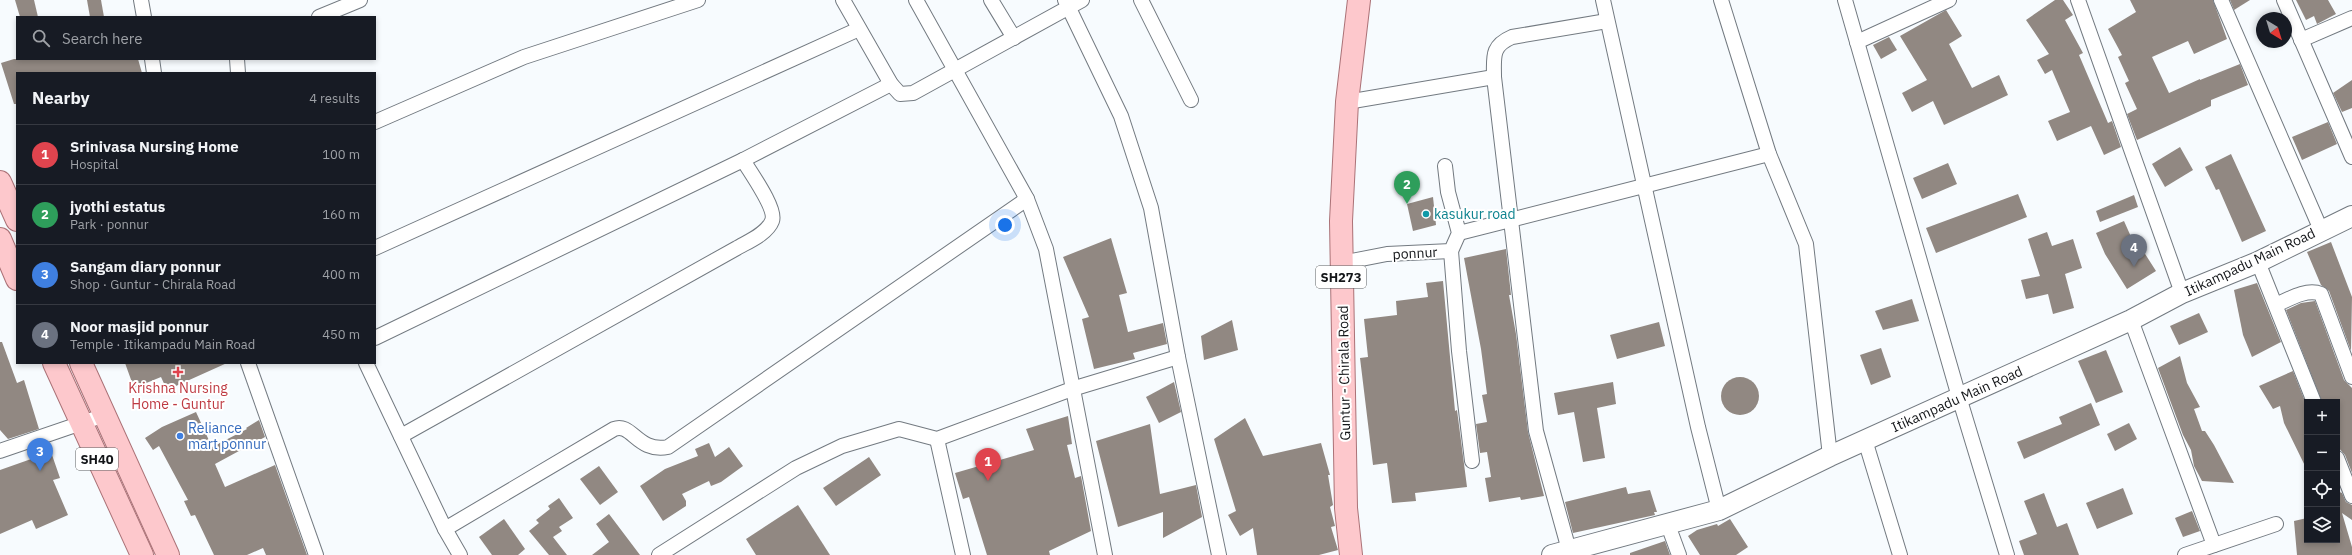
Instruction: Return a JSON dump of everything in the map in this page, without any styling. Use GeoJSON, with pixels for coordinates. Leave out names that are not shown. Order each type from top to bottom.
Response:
{"type":"FeatureCollection","features":[{"type":"Feature","properties":{"kind":"main road","name":"Guntur - Chirala Road"},"geometry":{"type":"LineString","coordinates":[[1351,555],[1346,508],[1345,372],[1341,263],[1347,102],[1359,0]]}},
{"type":"Feature","properties":{"kind":"main road"},"geometry":{"type":"LineString","coordinates":[[0,239],[16,277]]}},
{"type":"Feature","properties":{"kind":"main road","name":"SH40"},"geometry":{"type":"LineString","coordinates":[[54,364],[80,424],[142,555]]}},
{"type":"Feature","properties":{"kind":"main road","name":"SH40"},"geometry":{"type":"LineString","coordinates":[[81,364],[168,555]]}},
{"type":"Feature","properties":{"kind":"street"},"geometry":{"type":"LineString","coordinates":[[141,0],[144,16]]}},
{"type":"Feature","properties":{"kind":"street"},"geometry":{"type":"LineString","coordinates":[[322,16],[360,0]]}},
{"type":"Feature","properties":{"kind":"street"},"geometry":{"type":"LineString","coordinates":[[376,122],[524,58],[698,0]]}},
{"type":"Feature","properties":{"kind":"street"},"geometry":{"type":"LineString","coordinates":[[843,0],[891,84],[900,94],[906,95],[914,93],[1014,38],[1067,4],[1082,0]]}},
{"type":"Feature","properties":{"kind":"street"},"geometry":{"type":"LineString","coordinates":[[916,0],[954,71],[1027,199],[1046,249],[1105,555]]}},
{"type":"Feature","properties":{"kind":"street"},"geometry":{"type":"LineString","coordinates":[[991,0],[1014,38]]}},
{"type":"Feature","properties":{"kind":"street"},"geometry":{"type":"LineString","coordinates":[[1141,0],[1190,100]]}},
{"type":"Feature","properties":{"kind":"street"},"geometry":{"type":"LineString","coordinates":[[1603,0],[1698,427],[1719,510]]}},
{"type":"Feature","properties":{"kind":"street"},"geometry":{"type":"LineString","coordinates":[[1721,0],[1769,154],[1806,244],[1830,456]]}},
{"type":"Feature","properties":{"kind":"street"},"geometry":{"type":"LineString","coordinates":[[1845,0],[1959,397],[2007,555]]}},
{"type":"Feature","properties":{"kind":"street"},"geometry":{"type":"LineString","coordinates":[[1857,42],[1949,0]]}},
{"type":"Feature","properties":{"kind":"street"},"geometry":{"type":"LineString","coordinates":[[2078,0],[2182,293]]}},
{"type":"Feature","properties":{"kind":"street"},"geometry":{"type":"LineString","coordinates":[[2221,0],[2321,230]]}},
{"type":"Feature","properties":{"kind":"street"},"geometry":{"type":"LineString","coordinates":[[2284,0],[2352,157]]}},
{"type":"Feature","properties":{"kind":"street"},"geometry":{"type":"LineString","coordinates":[[1067,4],[1121,116],[1151,208],[1178,357],[1219,555]]}},
{"type":"Feature","properties":{"kind":"street"},"geometry":{"type":"LineString","coordinates":[[2301,40],[2352,18]]}},
{"type":"Feature","properties":{"kind":"street"},"geometry":{"type":"LineString","coordinates":[[1561,552],[1536,431],[1509,220],[1494,77],[1494,51],[1502,42],[1512,37],[1607,21]]}},
{"type":"Feature","properties":{"kind":"street"},"geometry":{"type":"LineString","coordinates":[[376,248],[859,29]]}},
{"type":"Feature","properties":{"kind":"street"},"geometry":{"type":"LineString","coordinates":[[152,60],[154,72]]}},
{"type":"Feature","properties":{"kind":"street"},"geometry":{"type":"LineString","coordinates":[[237,60],[236,69],[238,72]]}},
{"type":"Feature","properties":{"kind":"street"},"geometry":{"type":"LineString","coordinates":[[1347,102],[1494,77]]}},
{"type":"Feature","properties":{"kind":"street"},"geometry":{"type":"LineString","coordinates":[[376,338],[743,160],[891,84]]}},
{"type":"Feature","properties":{"kind":"street"},"geometry":{"type":"LineString","coordinates":[[1445,166],[1448,192],[1459,233],[1769,154]]}},
{"type":"Feature","properties":{"kind":"street"},"geometry":{"type":"LineString","coordinates":[[401,436],[737,248],[763,231],[772,221],[772,210],[743,160]]}},
{"type":"Feature","properties":{"kind":"street"},"geometry":{"type":"LineString","coordinates":[[445,529],[614,428],[625,428],[646,447],[658,449],[668,447],[1027,199]]}},
{"type":"Feature","properties":{"kind":"street","name":"Itikampadu Main Road"},"geometry":{"type":"LineString","coordinates":[[1561,552],[1668,525],[1719,510],[1830,456],[2131,320],[2182,293],[2258,262],[2352,216]]}},
{"type":"Feature","properties":{"kind":"street","name":"ponnur"},"geometry":{"type":"LineString","coordinates":[[1341,263],[1387,254],[1451,251],[1459,233]]}},
{"type":"Feature","properties":{"kind":"street"},"geometry":{"type":"LineString","coordinates":[[1451,251],[1458,350],[1472,461]]}},
{"type":"Feature","properties":{"kind":"street"},"geometry":{"type":"LineString","coordinates":[[2258,262],[2313,399]]}},
{"type":"Feature","properties":{"kind":"street"},"geometry":{"type":"LineString","coordinates":[[2276,305],[2303,294],[2315,291],[2321,294],[2352,377]]}},
{"type":"Feature","properties":{"kind":"street"},"geometry":{"type":"LineString","coordinates":[[2131,320],[2214,546]]}},
{"type":"Feature","properties":{"kind":"street"},"geometry":{"type":"LineString","coordinates":[[659,555],[796,468],[842,446],[899,429],[937,439],[1072,389],[1178,357]]}},
{"type":"Feature","properties":{"kind":"street"},"geometry":{"type":"LineString","coordinates":[[248,364],[316,555]]}},
{"type":"Feature","properties":{"kind":"street"},"geometry":{"type":"LineString","coordinates":[[366,364],[445,529],[460,555]]}},
{"type":"Feature","properties":{"kind":"street"},"geometry":{"type":"LineString","coordinates":[[0,451],[105,414]]}},
{"type":"Feature","properties":{"kind":"street"},"geometry":{"type":"LineString","coordinates":[[937,439],[963,555]]}},
{"type":"Feature","properties":{"kind":"street"},"geometry":{"type":"LineString","coordinates":[[1865,440],[1900,555]]}},
{"type":"Feature","properties":{"kind":"street"},"geometry":{"type":"LineString","coordinates":[[2340,466],[2352,496]]}},
{"type":"Feature","properties":{"kind":"street"},"geometry":{"type":"LineString","coordinates":[[2185,555],[2276,524]]}},
{"type":"Feature","properties":{"kind":"street"},"geometry":{"type":"LineString","coordinates":[[1668,525],[1679,555]]}},
{"type":"Feature","properties":{"kind":"building"},"geometry":{"type":"Polygon","coordinates":[[[15,0],[34,0],[38,16],[20,16],[15,0]]]}},
{"type":"Feature","properties":{"kind":"building"},"geometry":{"type":"Polygon","coordinates":[[[87,0],[101,0],[104,16],[90,16],[87,0]]]}},
{"type":"Feature","properties":{"kind":"building"},"geometry":{"type":"Polygon","coordinates":[[[2055,0],[2063,0],[2073,15],[2065,20],[2083,53],[2079,55],[2108,123],[2112,121],[2121,147],[2104,155],[2091,126],[2057,141],[2048,121],[2070,112],[2052,70],[2045,74],[2037,60],[2049,54],[2026,20],[2055,0]]]}},
{"type":"Feature","properties":{"kind":"building"},"geometry":{"type":"Polygon","coordinates":[[[2130,0],[2213,0],[2227,39],[2194,54],[2188,41],[2152,57],[2169,93],[2200,79],[2240,64],[2248,85],[2211,100],[2211,106],[2137,140],[2127,114],[2137,109],[2125,83],[2129,81],[2118,57],[2122,55],[2108,29],[2136,12],[2130,0]]]}},
{"type":"Feature","properties":{"kind":"building"},"geometry":{"type":"Polygon","coordinates":[[[2230,0],[2250,0],[2234,10],[2230,0]]]}},
{"type":"Feature","properties":{"kind":"building"},"geometry":{"type":"Polygon","coordinates":[[[2296,0],[2328,0],[2336,14],[2317,24],[2314,16],[2306,20],[2296,0]]]}},
{"type":"Feature","properties":{"kind":"building"},"geometry":{"type":"Polygon","coordinates":[[[1946,10],[1962,36],[1949,44],[1972,88],[1999,75],[2008,95],[1944,125],[1933,101],[1912,112],[1902,93],[1927,80],[1900,36],[1946,10]]]}},
{"type":"Feature","properties":{"kind":"building"},"geometry":{"type":"Polygon","coordinates":[[[1889,37],[1897,50],[1881,59],[1873,45],[1889,37]]]}},
{"type":"Feature","properties":{"kind":"building"},"geometry":{"type":"Polygon","coordinates":[[[14,59],[138,60],[142,72],[16,72],[16,104],[14,104],[1,63],[14,59]]]}},
{"type":"Feature","properties":{"kind":"building"},"geometry":{"type":"Polygon","coordinates":[[[2352,80],[2352,108],[2342,112],[2333,93],[2352,80]]]}},
{"type":"Feature","properties":{"kind":"building"},"geometry":{"type":"Polygon","coordinates":[[[2328,122],[2337,144],[2302,160],[2292,137],[2328,122]]]}},
{"type":"Feature","properties":{"kind":"building"},"geometry":{"type":"Polygon","coordinates":[[[2180,147],[2193,170],[2165,187],[2152,164],[2180,147]]]}},
{"type":"Feature","properties":{"kind":"building"},"geometry":{"type":"Polygon","coordinates":[[[2231,154],[2266,231],[2242,242],[2219,189],[2216,190],[2205,167],[2231,154]]]}},
{"type":"Feature","properties":{"kind":"building"},"geometry":{"type":"Polygon","coordinates":[[[1948,163],[1957,184],[1922,199],[1913,178],[1948,163]]]}},
{"type":"Feature","properties":{"kind":"building"},"geometry":{"type":"Polygon","coordinates":[[[2018,194],[2027,217],[1936,253],[1926,228],[2018,194]]]}},
{"type":"Feature","properties":{"kind":"building"},"geometry":{"type":"Polygon","coordinates":[[[2134,195],[2138,207],[2100,222],[2096,211],[2134,195]]]}},
{"type":"Feature","properties":{"kind":"building","name":"kasukur road"},"geometry":{"type":"Polygon","coordinates":[[[1433,197],[1436,225],[1413,231],[1407,204],[1433,197]]]}},
{"type":"Feature","properties":{"kind":"building"},"geometry":{"type":"Polygon","coordinates":[[[2124,221],[2136,248],[2140,246],[2156,271],[2127,289],[2105,254],[2096,233],[2124,221]]]}},
{"type":"Feature","properties":{"kind":"building"},"geometry":{"type":"Polygon","coordinates":[[[2047,232],[2052,246],[2073,239],[2082,268],[2065,274],[2074,308],[2053,314],[2048,294],[2026,299],[2021,280],[2040,276],[2028,239],[2047,232]]]}},
{"type":"Feature","properties":{"kind":"building"},"geometry":{"type":"Polygon","coordinates":[[[1111,238],[1127,293],[1119,295],[1128,332],[1163,323],[1167,344],[1133,353],[1135,359],[1094,369],[1082,319],[1089,317],[1063,257],[1111,238]]]}},
{"type":"Feature","properties":{"kind":"building"},"geometry":{"type":"Polygon","coordinates":[[[2331,242],[2352,297],[2351,351],[2329,291],[2321,285],[2307,252],[2331,242]]]}},
{"type":"Feature","properties":{"kind":"building"},"geometry":{"type":"Polygon","coordinates":[[[1506,249],[1511,295],[1509,295],[1516,334],[1528,432],[1544,496],[1521,500],[1520,497],[1489,502],[1485,478],[1491,477],[1487,452],[1480,453],[1476,424],[1487,422],[1482,395],[1487,394],[1481,349],[1464,258],[1506,249]]]}},
{"type":"Feature","properties":{"kind":"building"},"geometry":{"type":"Polygon","coordinates":[[[1443,281],[1455,411],[1457,410],[1467,487],[1415,493],[1416,501],[1392,503],[1387,463],[1373,465],[1360,358],[1368,357],[1364,319],[1397,315],[1396,301],[1428,297],[1426,283],[1443,281]]]}},
{"type":"Feature","properties":{"kind":"building"},"geometry":{"type":"Polygon","coordinates":[[[2257,283],[2281,342],[2252,357],[2243,335],[2234,290],[2257,283]]]}},
{"type":"Feature","properties":{"kind":"building"},"geometry":{"type":"Polygon","coordinates":[[[1912,299],[1919,321],[1883,330],[1875,311],[1912,299]]]}},
{"type":"Feature","properties":{"kind":"building"},"geometry":{"type":"Polygon","coordinates":[[[2315,301],[2344,380],[2352,388],[2352,473],[2345,455],[2340,449],[2340,399],[2321,399],[2286,310],[2301,303],[2315,301]]]}},
{"type":"Feature","properties":{"kind":"building"},"geometry":{"type":"Polygon","coordinates":[[[2199,313],[2208,332],[2179,345],[2170,326],[2199,313]]]}},
{"type":"Feature","properties":{"kind":"building"},"geometry":{"type":"Polygon","coordinates":[[[1232,320],[1238,350],[1204,360],[1201,336],[1232,320]]]}},
{"type":"Feature","properties":{"kind":"building"},"geometry":{"type":"Polygon","coordinates":[[[1659,322],[1665,346],[1617,359],[1610,335],[1659,322]]]}},
{"type":"Feature","properties":{"kind":"building"},"geometry":{"type":"Polygon","coordinates":[[[0,342],[2,342],[17,383],[24,380],[39,429],[8,439],[0,430],[0,342]]]}},
{"type":"Feature","properties":{"kind":"building"},"geometry":{"type":"Polygon","coordinates":[[[1881,348],[1891,377],[1871,385],[1860,355],[1881,348]]]}},
{"type":"Feature","properties":{"kind":"building"},"geometry":{"type":"Polygon","coordinates":[[[2106,350],[2123,392],[2096,403],[2078,361],[2106,350]]]}},
{"type":"Feature","properties":{"kind":"building"},"geometry":{"type":"Polygon","coordinates":[[[2180,356],[2187,383],[2200,407],[2194,409],[2202,431],[2205,431],[2214,445],[2234,483],[2202,481],[2194,466],[2191,450],[2183,435],[2158,368],[2180,356]]]}},
{"type":"Feature","properties":{"kind":"building"},"geometry":{"type":"Polygon","coordinates":[[[125,364],[225,364],[167,390],[161,377],[134,388],[125,364]]]}},
{"type":"Feature","properties":{"kind":"building"},"geometry":{"type":"Polygon","coordinates":[[[2293,371],[2304,399],[2304,464],[2284,423],[2280,406],[2273,409],[2259,386],[2293,371]]]}},
{"type":"Feature","properties":{"kind":"building"},"geometry":{"type":"Polygon","coordinates":[[[1736,377],[1744,377],[1751,380],[1756,385],[1759,396],[1756,407],[1751,412],[1744,415],[1736,415],[1729,412],[1724,407],[1721,400],[1721,392],[1724,385],[1729,380],[1736,377]]]}},
{"type":"Feature","properties":{"kind":"building"},"geometry":{"type":"Polygon","coordinates":[[[1174,382],[1181,412],[1159,423],[1146,397],[1174,382]]]}},
{"type":"Feature","properties":{"kind":"building"},"geometry":{"type":"Polygon","coordinates":[[[1613,382],[1616,404],[1597,408],[1605,458],[1583,462],[1574,412],[1558,415],[1554,393],[1613,382]]]}},
{"type":"Feature","properties":{"kind":"building"},"geometry":{"type":"Polygon","coordinates":[[[2091,403],[2100,425],[2024,459],[2017,442],[2062,424],[2059,417],[2091,403]]]}},
{"type":"Feature","properties":{"kind":"building"},"geometry":{"type":"Polygon","coordinates":[[[196,412],[212,447],[247,429],[246,428],[259,420],[265,437],[215,464],[225,487],[275,465],[307,555],[266,555],[263,548],[247,555],[214,555],[195,515],[191,516],[184,501],[188,500],[159,446],[153,450],[145,438],[162,427],[196,412]]]}},
{"type":"Feature","properties":{"kind":"building"},"geometry":{"type":"Polygon","coordinates":[[[1068,416],[1072,444],[1067,445],[1075,478],[1081,476],[1091,531],[1049,551],[1050,555],[987,555],[969,497],[963,499],[955,473],[1034,450],[1026,429],[1068,416]]]}},
{"type":"Feature","properties":{"kind":"building"},"geometry":{"type":"Polygon","coordinates":[[[1245,418],[1263,456],[1321,443],[1330,475],[1328,475],[1333,505],[1330,507],[1335,526],[1331,527],[1338,550],[1319,555],[1257,555],[1253,528],[1240,536],[1228,515],[1236,511],[1214,439],[1245,418]]]}},
{"type":"Feature","properties":{"kind":"building"},"geometry":{"type":"Polygon","coordinates":[[[2129,423],[2137,439],[2115,451],[2107,434],[2129,423]]]}},
{"type":"Feature","properties":{"kind":"building"},"geometry":{"type":"Polygon","coordinates":[[[1150,424],[1160,494],[1196,485],[1202,517],[1163,538],[1163,512],[1118,527],[1096,441],[1150,424]]]}},
{"type":"Feature","properties":{"kind":"building"},"geometry":{"type":"Polygon","coordinates":[[[709,443],[715,457],[729,447],[743,466],[721,482],[711,486],[709,481],[682,494],[686,501],[686,506],[663,521],[640,486],[665,469],[698,456],[695,449],[709,443]]]}},
{"type":"Feature","properties":{"kind":"building"},"geometry":{"type":"Polygon","coordinates":[[[51,452],[60,478],[53,480],[68,515],[36,529],[32,520],[0,534],[0,470],[51,452]]]}},
{"type":"Feature","properties":{"kind":"building"},"geometry":{"type":"Polygon","coordinates":[[[869,457],[881,475],[836,506],[823,488],[869,457]]]}},
{"type":"Feature","properties":{"kind":"building"},"geometry":{"type":"Polygon","coordinates":[[[599,466],[618,492],[600,505],[580,479],[599,466]]]}},
{"type":"Feature","properties":{"kind":"building"},"geometry":{"type":"Polygon","coordinates":[[[1626,487],[1628,494],[1650,490],[1657,512],[1654,512],[1655,515],[1573,533],[1565,502],[1626,487]]]}},
{"type":"Feature","properties":{"kind":"building"},"geometry":{"type":"Polygon","coordinates":[[[2123,488],[2133,514],[2097,529],[2086,503],[2123,488]]]}},
{"type":"Feature","properties":{"kind":"building"},"geometry":{"type":"Polygon","coordinates":[[[2340,492],[2342,493],[2346,502],[2352,505],[2352,520],[2342,513],[2352,547],[2352,555],[2297,555],[2294,521],[2304,519],[2304,543],[2340,543],[2340,492]]]}},
{"type":"Feature","properties":{"kind":"building"},"geometry":{"type":"Polygon","coordinates":[[[2044,493],[2057,527],[2067,523],[2079,555],[2024,555],[2019,541],[2037,534],[2024,501],[2044,493]]]}},
{"type":"Feature","properties":{"kind":"building"},"geometry":{"type":"Polygon","coordinates":[[[559,498],[573,518],[559,527],[562,531],[553,537],[567,555],[549,555],[529,531],[539,523],[536,520],[550,509],[548,506],[559,498]]]}},
{"type":"Feature","properties":{"kind":"building"},"geometry":{"type":"Polygon","coordinates":[[[798,505],[830,555],[756,555],[746,539],[798,505]]]}},
{"type":"Feature","properties":{"kind":"building"},"geometry":{"type":"Polygon","coordinates":[[[2192,511],[2200,531],[2183,537],[2175,518],[2192,511]]]}},
{"type":"Feature","properties":{"kind":"building"},"geometry":{"type":"Polygon","coordinates":[[[609,514],[640,555],[592,555],[609,542],[596,524],[609,514]]]}},
{"type":"Feature","properties":{"kind":"building"},"geometry":{"type":"Polygon","coordinates":[[[504,519],[525,549],[518,555],[492,555],[479,537],[504,519]]]}},
{"type":"Feature","properties":{"kind":"building"},"geometry":{"type":"Polygon","coordinates":[[[1730,519],[1748,547],[1736,555],[1700,555],[1688,536],[1697,530],[1717,524],[1718,526],[1730,519]]]}},
{"type":"Feature","properties":{"kind":"building"},"geometry":{"type":"Polygon","coordinates":[[[1665,541],[1670,555],[1630,555],[1630,553],[1665,541]]]}},
{"type":"Feature","properties":{"kind":"place","name":"jyothi estatus"},"geometry":{"type":"Point","coordinates":[1407,204]}},
{"type":"Feature","properties":{"kind":"place","name":"kasukur road"},"geometry":{"type":"Point","coordinates":[1426,214]}},
{"type":"Feature","properties":{"kind":"place","name":"Noor masjid ponnur"},"geometry":{"type":"Point","coordinates":[2134,267]}},
{"type":"Feature","properties":{"kind":"place","name":"Krishna Nursing Home - Guntur"},"geometry":{"type":"Point","coordinates":[178,372]}},
{"type":"Feature","properties":{"kind":"place","name":"Reliance mart ponnur"},"geometry":{"type":"Point","coordinates":[180,436]}},
{"type":"Feature","properties":{"kind":"place","name":"Sangam diary ponnur"},"geometry":{"type":"Point","coordinates":[40,471]}},
{"type":"Feature","properties":{"kind":"place","name":"Srinivasa Nursing Home"},"geometry":{"type":"Point","coordinates":[988,481]}}]}
